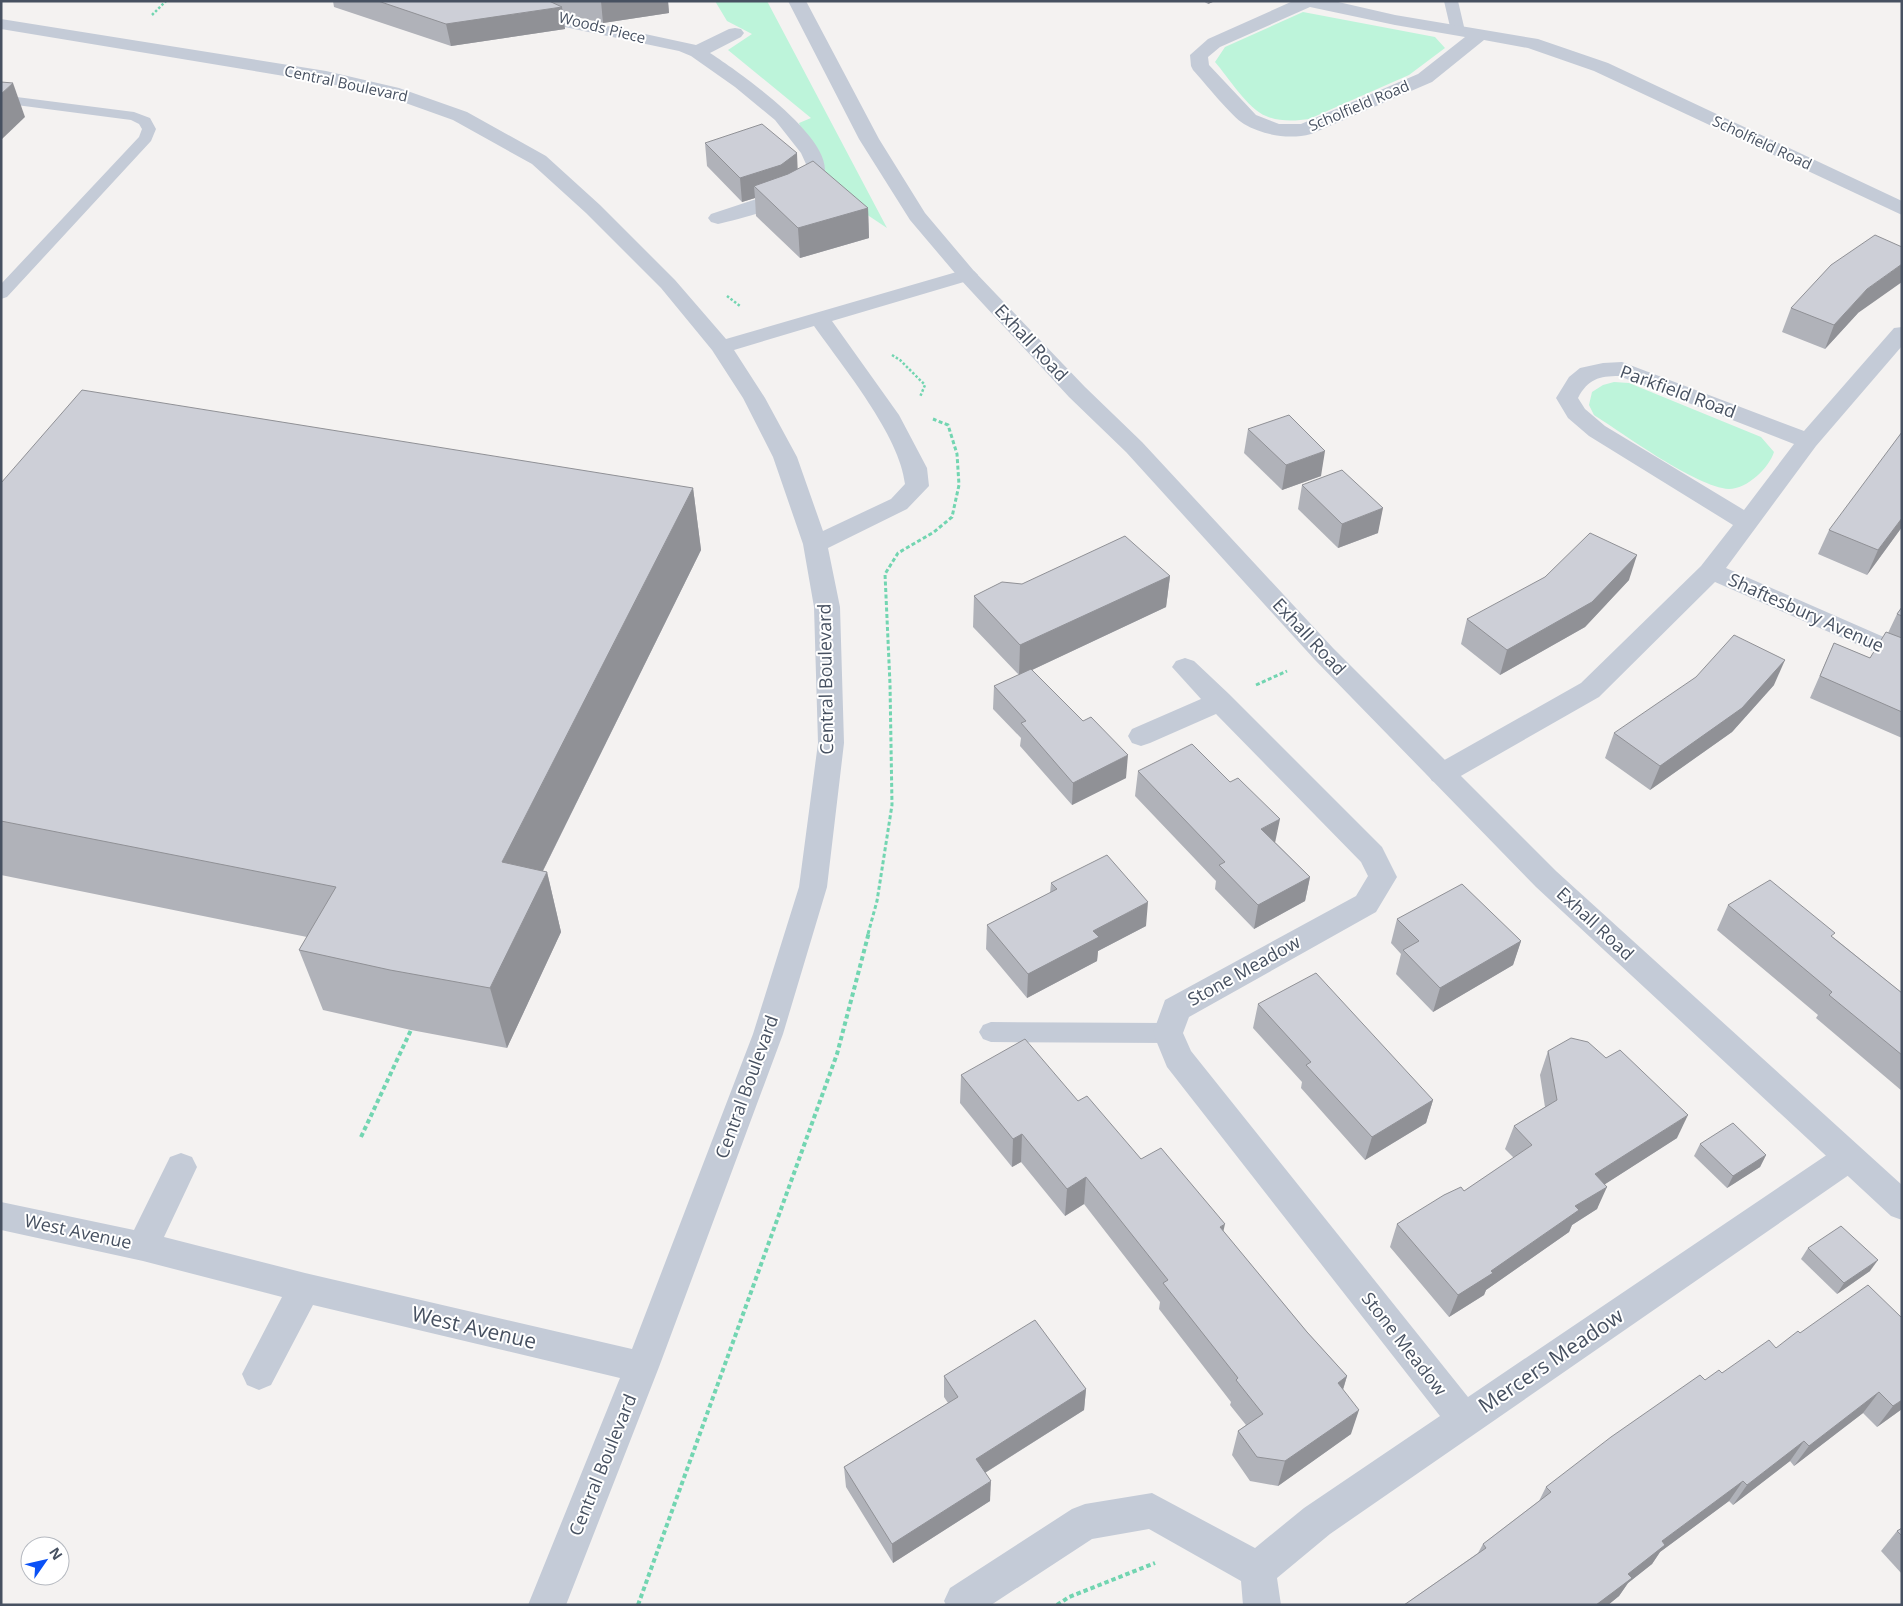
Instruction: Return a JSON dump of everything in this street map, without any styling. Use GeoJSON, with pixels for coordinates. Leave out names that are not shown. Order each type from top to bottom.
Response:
{"type":"FeatureCollection","features":[{"type":"Feature","properties":{"kind":"street","name":"Woods Piece"},"geometry":{"type":"LineString","coordinates":[[508,1],[539,9],[566,22],[684,47],[697,52],[742,82],[782,116],[810,152],[816,164],[812,178],[791,194],[718,218]]}},
{"type":"Feature","properties":{"kind":"street","name":"Exhall Road"},"geometry":{"type":"LineString","coordinates":[[797,1],[869,139],[912,208],[967,275],[1076,392],[1134,447],[1324,654],[1546,879],[1902,1206]]}},
{"type":"Feature","properties":{"kind":"street","name":"Scholfield Road"},"geometry":{"type":"LineString","coordinates":[[1479,34],[1425,78],[1304,130],[1276,130],[1248,119],[1200,66],[1199,55],[1214,43],[1308,1],[1395,20],[1458,31],[1479,34],[1532,43],[1601,68],[1902,209]]}},
{"type":"Feature","properties":{"kind":"street","name":"Central Boulevard"},"geometry":{"type":"LineString","coordinates":[[1,24],[326,77],[392,92],[460,116],[539,160],[593,209],[668,284],[721,347],[754,398],[785,457],[815,544],[827,607],[831,743],[813,886],[768,1034],[642,1367],[547,1605]]}},
{"type":"Feature","properties":{"kind":"street"},"geometry":{"type":"LineString","coordinates":[[697,52],[735,33]]}},
{"type":"Feature","properties":{"kind":"street"},"geometry":{"type":"LineString","coordinates":[[721,347],[967,275]]}},
{"type":"Feature","properties":{"kind":"street"},"geometry":{"type":"LineString","coordinates":[[815,544],[899,504],[917,486],[915,468],[888,416],[820,318]]}},
{"type":"Feature","properties":{"kind":"street"},"geometry":{"type":"LineString","coordinates":[[1442,774],[1590,690],[1710,572],[1808,441],[1902,333]]}},
{"type":"Feature","properties":{"kind":"street","name":"Parkfield Road"},"geometry":{"type":"LineString","coordinates":[[1746,522],[1597,431],[1576,413],[1567,398],[1575,382],[1589,372],[1622,368],[1808,441]]}},
{"type":"Feature","properties":{"kind":"street","name":"Shaftesbury Avenue"},"geometry":{"type":"LineString","coordinates":[[1710,572],[1902,655]]}},
{"type":"Feature","properties":{"kind":"street","name":"Stone Meadow"},"geometry":{"type":"LineString","coordinates":[[1185,667],[1372,856],[1383,877],[1366,904],[1176,1009],[1168,1033],[1178,1058],[1464,1419]]}},
{"type":"Feature","properties":{"kind":"street"},"geometry":{"type":"LineString","coordinates":[[1140,736],[1220,701]]}},
{"type":"Feature","properties":{"kind":"street","name":"Mercers Meadow"},"geometry":{"type":"LineString","coordinates":[[963,1601],[1086,1522],[1152,1511],[1260,1587],[1317,1521],[1848,1158]]}},
{"type":"Feature","properties":{"kind":"street","name":"West Avenue"},"geometry":{"type":"LineString","coordinates":[[143,1246],[182,1168]]}},
{"type":"Feature","properties":{"kind":"street","name":"West Avenue"},"geometry":{"type":"LineString","coordinates":[[5,1224],[143,1246],[305,1288],[642,1367]]}},
{"type":"Feature","properties":{"kind":"street"},"geometry":{"type":"LineString","coordinates":[[259,1374],[305,1288]]}},
{"type":"Feature","properties":{"kind":"lane"},"geometry":{"type":"LineString","coordinates":[[1451,1],[1458,31]]}},
{"type":"Feature","properties":{"kind":"lane"},"geometry":{"type":"LineString","coordinates":[[1,99],[134,116],[145,121],[149,129],[146,138],[1,294]]}},
{"type":"Feature","properties":{"kind":"lane"},"geometry":{"type":"LineString","coordinates":[[991,1032],[1168,1033]]}},
{"type":"Feature","properties":{"kind":"path"},"geometry":{"type":"LineString","coordinates":[[722,290],[746,312]]}},
{"type":"Feature","properties":{"kind":"path"},"geometry":{"type":"LineString","coordinates":[[892,355],[900,360],[925,385],[920,397],[924,404]]}},
{"type":"Feature","properties":{"kind":"path"},"geometry":{"type":"LineString","coordinates":[[638,1605],[837,1054],[877,901],[892,805],[890,684],[885,574],[898,553],[934,532],[952,517],[959,485],[957,454],[948,425],[932,418]]}},
{"type":"Feature","properties":{"kind":"path"},"geometry":{"type":"LineString","coordinates":[[1220,701],[1324,654]]}},
{"type":"Feature","properties":{"kind":"path"},"geometry":{"type":"LineString","coordinates":[[362,1137],[411,1030]]}},
{"type":"Feature","properties":{"kind":"path"},"geometry":{"type":"LineString","coordinates":[[1057,1605],[1069,1597],[1157,1562]]}},
{"type":"Feature","properties":{"kind":"green space"},"geometry":{"type":"Polygon","coordinates":[[[715,1],[767,1],[887,228],[830,190],[821,181],[799,123],[811,118],[728,50],[752,34],[727,21],[715,1]]]}},
{"type":"Feature","properties":{"kind":"green space"},"geometry":{"type":"Polygon","coordinates":[[[1303,12],[1435,37],[1445,48],[1409,75],[1309,119],[1288,120],[1271,118],[1252,107],[1215,62],[1225,47],[1303,12]]]}},
{"type":"Feature","properties":{"kind":"green space"},"geometry":{"type":"Polygon","coordinates":[[[1614,382],[1629,383],[1761,437],[1774,452],[1762,471],[1750,482],[1736,488],[1729,489],[1715,486],[1698,479],[1660,458],[1594,415],[1589,405],[1592,392],[1603,385],[1614,382]]]}},
{"type":"Feature","properties":{"kind":"building"},"geometry":{"type":"Polygon","coordinates":[[[378,1],[549,1],[562,7],[446,24],[378,1]]]}},
{"type":"Feature","properties":{"kind":"building"},"geometry":{"type":"Polygon","coordinates":[[[1,82],[13,83],[1,94],[1,82]]]}},
{"type":"Feature","properties":{"kind":"building"},"geometry":{"type":"Polygon","coordinates":[[[762,124],[797,153],[781,165],[740,178],[705,143],[762,124]]]}},
{"type":"Feature","properties":{"kind":"building"},"geometry":{"type":"Polygon","coordinates":[[[813,161],[868,208],[798,228],[754,186],[788,174],[813,161]]]}},
{"type":"Feature","properties":{"kind":"building"},"geometry":{"type":"Polygon","coordinates":[[[1875,235],[1902,247],[1902,264],[1867,289],[1834,325],[1791,308],[1831,265],[1875,235]]]}},
{"type":"Feature","properties":{"kind":"building"},"geometry":{"type":"Polygon","coordinates":[[[82,390],[693,488],[502,862],[547,872],[490,988],[390,970],[299,950],[336,887],[1,821],[1,483],[82,390]]]}},
{"type":"Feature","properties":{"kind":"building"},"geometry":{"type":"Polygon","coordinates":[[[1289,415],[1325,451],[1286,465],[1248,429],[1289,415]]]}},
{"type":"Feature","properties":{"kind":"building"},"geometry":{"type":"Polygon","coordinates":[[[1902,432],[1902,518],[1878,550],[1829,530],[1902,432]]]}},
{"type":"Feature","properties":{"kind":"building"},"geometry":{"type":"Polygon","coordinates":[[[1342,470],[1383,508],[1342,524],[1302,485],[1342,470]]]}},
{"type":"Feature","properties":{"kind":"building"},"geometry":{"type":"Polygon","coordinates":[[[1590,533],[1637,555],[1592,602],[1507,650],[1467,619],[1545,577],[1590,533]]]}},
{"type":"Feature","properties":{"kind":"building"},"geometry":{"type":"Polygon","coordinates":[[[1125,536],[1170,576],[1020,645],[974,596],[1002,582],[1022,584],[1125,536]]]}},
{"type":"Feature","properties":{"kind":"building"},"geometry":{"type":"Polygon","coordinates":[[[1902,607],[1902,616],[1897,614],[1902,607]]]}},
{"type":"Feature","properties":{"kind":"building"},"geometry":{"type":"Polygon","coordinates":[[[1886,632],[1902,638],[1902,712],[1820,676],[1834,643],[1870,658],[1886,632]]]}},
{"type":"Feature","properties":{"kind":"building"},"geometry":{"type":"Polygon","coordinates":[[[1734,635],[1785,660],[1742,708],[1660,766],[1614,733],[1696,677],[1734,635]]]}},
{"type":"Feature","properties":{"kind":"building"},"geometry":{"type":"Polygon","coordinates":[[[1031,669],[1083,721],[1091,717],[1128,755],[1073,783],[1021,723],[1026,721],[994,686],[1031,669]]]}},
{"type":"Feature","properties":{"kind":"building"},"geometry":{"type":"Polygon","coordinates":[[[1192,744],[1230,782],[1238,778],[1280,819],[1261,829],[1310,877],[1258,905],[1219,865],[1225,862],[1138,771],[1192,744]]]}},
{"type":"Feature","properties":{"kind":"building"},"geometry":{"type":"Polygon","coordinates":[[[1107,855],[1148,902],[1093,931],[1099,937],[1028,974],[987,925],[1057,889],[1051,883],[1107,855]]]}},
{"type":"Feature","properties":{"kind":"building"},"geometry":{"type":"Polygon","coordinates":[[[1770,880],[1835,933],[1831,936],[1902,993],[1902,1055],[1829,995],[1832,992],[1728,905],[1770,880]]]}},
{"type":"Feature","properties":{"kind":"building"},"geometry":{"type":"Polygon","coordinates":[[[1462,884],[1521,941],[1440,988],[1403,950],[1419,941],[1397,919],[1462,884]]]}},
{"type":"Feature","properties":{"kind":"building"},"geometry":{"type":"Polygon","coordinates":[[[1316,973],[1433,1100],[1372,1137],[1306,1065],[1311,1062],[1258,1004],[1316,973]]]}},
{"type":"Feature","properties":{"kind":"building"},"geometry":{"type":"Polygon","coordinates":[[[1571,1038],[1588,1042],[1606,1058],[1620,1050],[1688,1115],[1595,1174],[1607,1187],[1575,1206],[1579,1210],[1491,1271],[1493,1273],[1458,1295],[1397,1224],[1444,1195],[1461,1187],[1464,1191],[1532,1145],[1514,1126],[1557,1100],[1548,1051],[1571,1038]]]}},
{"type":"Feature","properties":{"kind":"building"},"geometry":{"type":"Polygon","coordinates":[[[1025,1039],[1078,1101],[1087,1096],[1141,1159],[1161,1148],[1225,1224],[1220,1227],[1307,1332],[1347,1376],[1338,1383],[1359,1410],[1285,1461],[1257,1457],[1238,1431],[1263,1414],[1236,1380],[1238,1378],[1163,1283],[1168,1280],[1086,1177],[1067,1189],[1022,1134],[1013,1139],[961,1075],[1025,1039]]]}},
{"type":"Feature","properties":{"kind":"building"},"geometry":{"type":"Polygon","coordinates":[[[1733,1123],[1766,1155],[1733,1176],[1700,1144],[1733,1123]]]}},
{"type":"Feature","properties":{"kind":"building"},"geometry":{"type":"Polygon","coordinates":[[[1841,1226],[1878,1260],[1844,1283],[1808,1248],[1841,1226]]]}},
{"type":"Feature","properties":{"kind":"building"},"geometry":{"type":"Polygon","coordinates":[[[1868,1285],[1902,1318],[1902,1400],[1893,1406],[1879,1392],[1809,1446],[1804,1441],[1747,1485],[1743,1481],[1662,1541],[1665,1545],[1628,1574],[1632,1578],[1596,1605],[1404,1605],[1486,1548],[1483,1544],[1551,1492],[1546,1487],[1611,1437],[1700,1375],[1705,1380],[1719,1370],[1722,1373],[1769,1340],[1776,1348],[1798,1331],[1800,1333],[1868,1285]]]}},
{"type":"Feature","properties":{"kind":"building"},"geometry":{"type":"Polygon","coordinates":[[[1035,1320],[1086,1389],[976,1459],[991,1481],[892,1544],[844,1467],[958,1397],[944,1376],[1035,1320]]]}},
{"type":"Feature","properties":{"kind":"building"},"geometry":{"type":"Polygon","coordinates":[[[1902,1528],[1902,1536],[1897,1531],[1902,1528]]]}}]}
